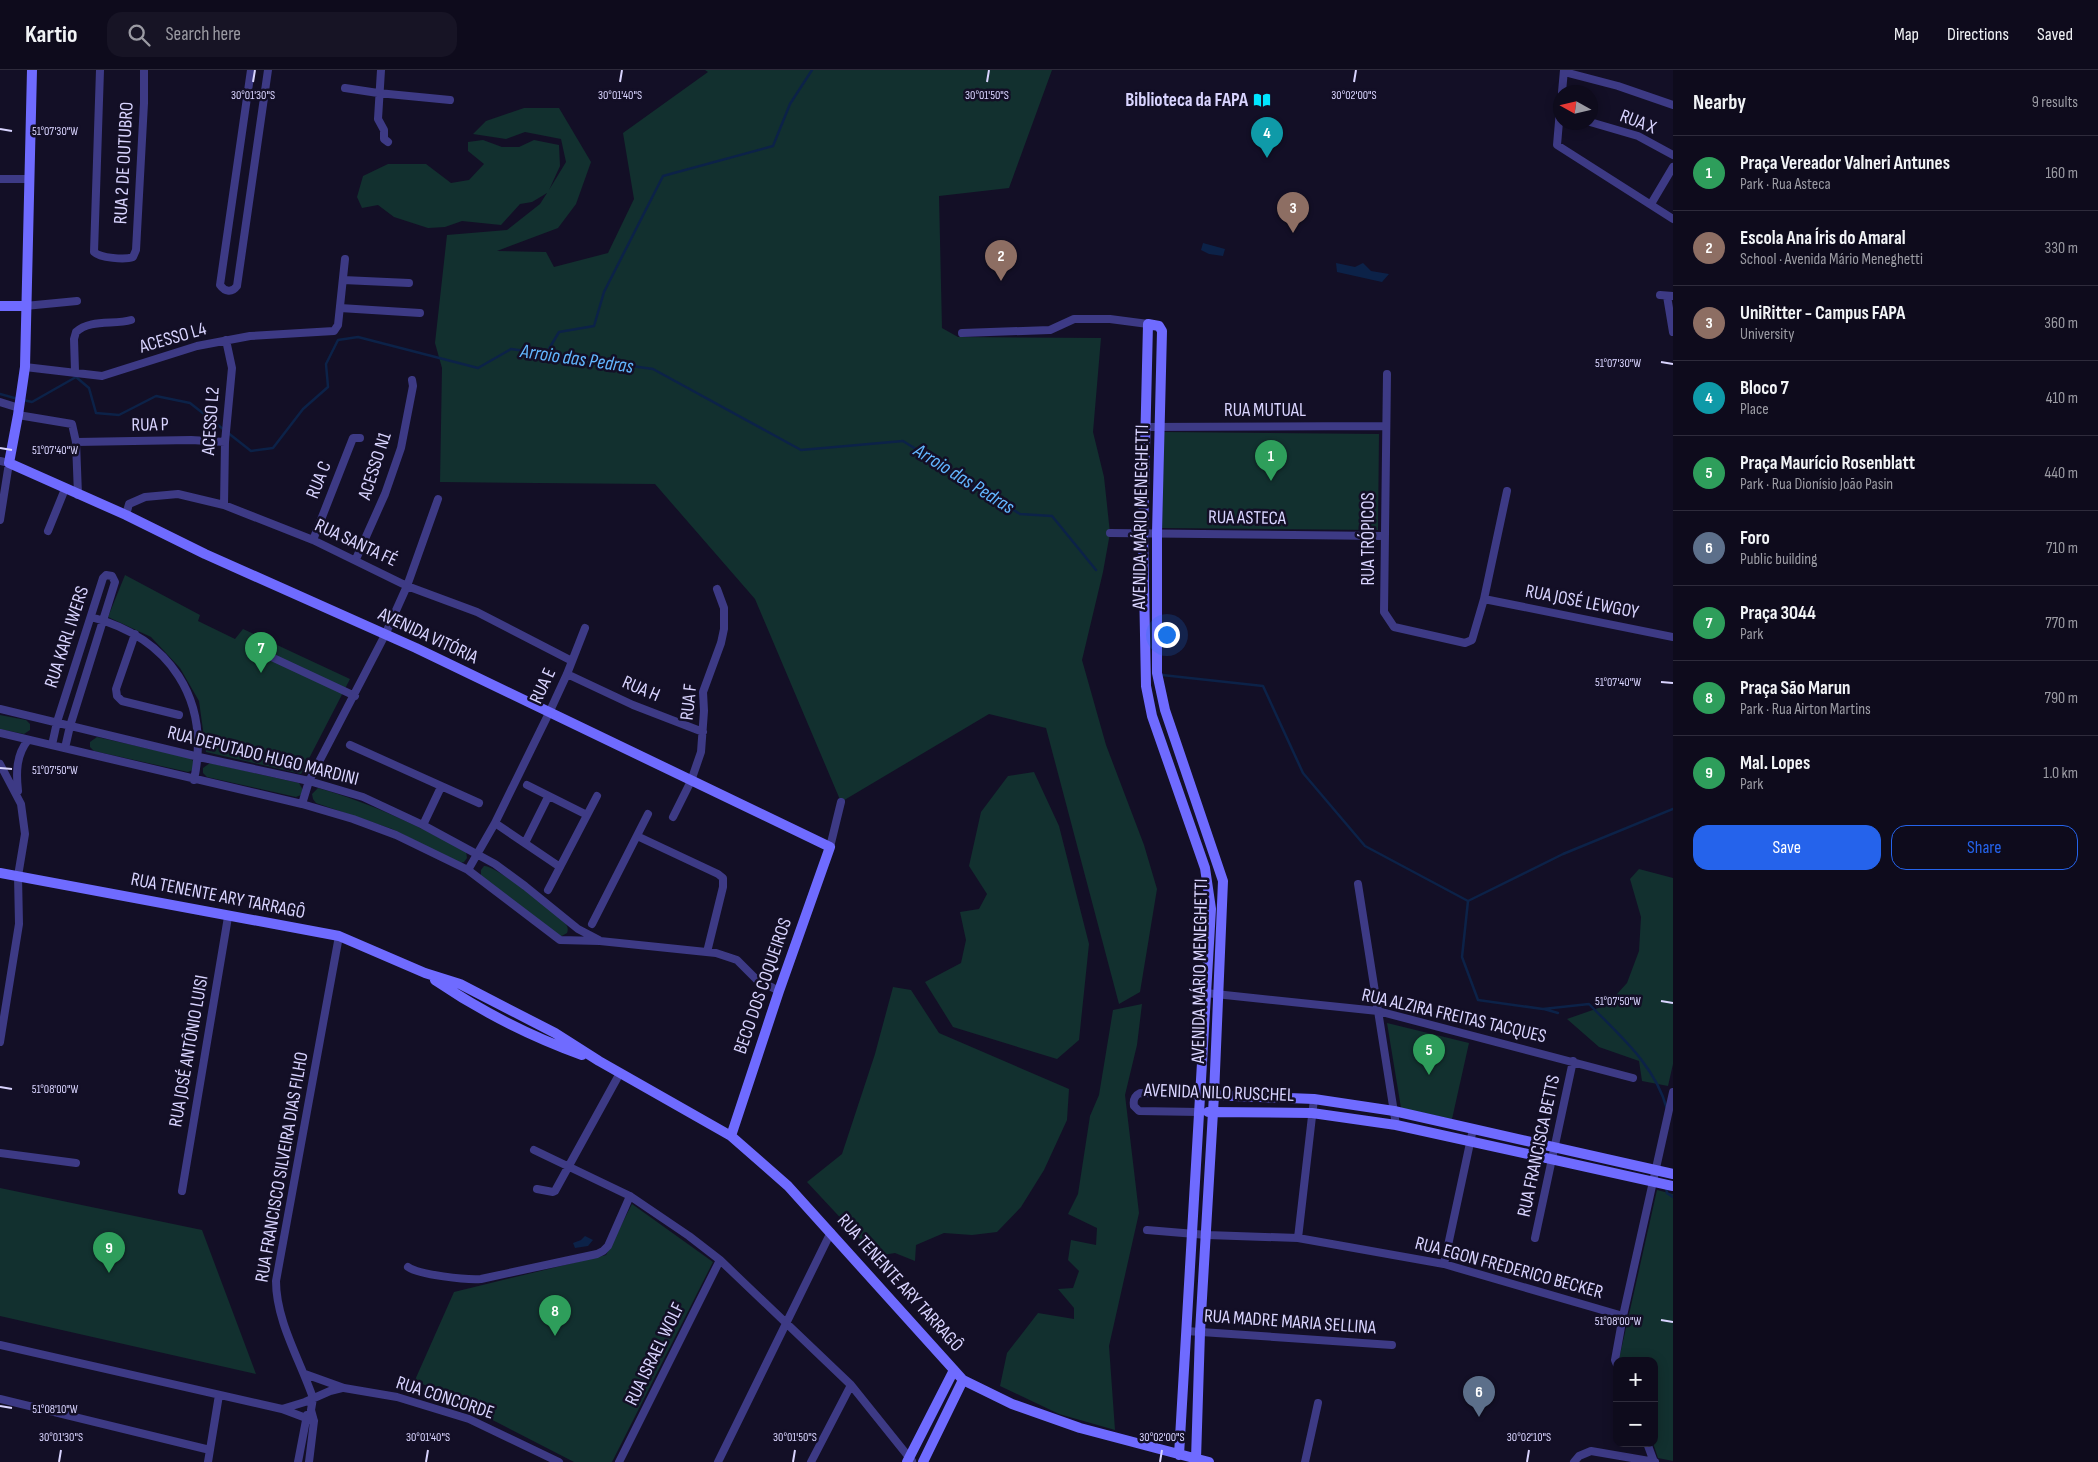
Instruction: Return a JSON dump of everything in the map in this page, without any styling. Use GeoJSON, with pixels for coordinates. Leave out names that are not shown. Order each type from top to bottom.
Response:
{"type":"FeatureCollection","features":[{"type":"Feature","properties":{"kind":"street"},"geometry":{"type":"LineString","coordinates":[[0,518],[4,462],[20,405],[25,367],[32,70]]}},
{"type":"Feature","properties":{"kind":"street","name":"RUA 2 DE OUTUBRO"},"geometry":{"type":"LineString","coordinates":[[100,70],[94,252],[98,255],[128,258],[133,257],[136,250],[144,70]]}},
{"type":"Feature","properties":{"kind":"street"},"geometry":{"type":"LineString","coordinates":[[251,70],[220,285],[228,291],[234,290],[237,286],[268,70]]}},
{"type":"Feature","properties":{"kind":"street"},"geometry":{"type":"LineString","coordinates":[[381,70],[378,93],[378,119],[384,130],[384,139],[388,142]]}},
{"type":"Feature","properties":{"kind":"street"},"geometry":{"type":"LineString","coordinates":[[1563,85],[1564,71],[1618,86],[1673,105]]}},
{"type":"Feature","properties":{"kind":"street"},"geometry":{"type":"LineString","coordinates":[[344,88],[450,100]]}},
{"type":"Feature","properties":{"kind":"street","name":"RUA X"},"geometry":{"type":"LineString","coordinates":[[1598,124],[1638,136],[1673,156]]}},
{"type":"Feature","properties":{"kind":"street"},"geometry":{"type":"LineString","coordinates":[[1558,130],[1556,145],[1673,219]]}},
{"type":"Feature","properties":{"kind":"street"},"geometry":{"type":"LineString","coordinates":[[1651,204],[1673,167]]}},
{"type":"Feature","properties":{"kind":"street"},"geometry":{"type":"LineString","coordinates":[[0,178],[28,179]]}},
{"type":"Feature","properties":{"kind":"street"},"geometry":{"type":"LineString","coordinates":[[345,259],[340,308],[420,313]]}},
{"type":"Feature","properties":{"kind":"street"},"geometry":{"type":"LineString","coordinates":[[343,280],[409,283]]}},
{"type":"Feature","properties":{"kind":"street"},"geometry":{"type":"LineString","coordinates":[[1667,296],[1673,332]]}},
{"type":"Feature","properties":{"kind":"street"},"geometry":{"type":"LineString","coordinates":[[0,306],[77,302]]}},
{"type":"Feature","properties":{"kind":"street","name":"ACESSO L4"},"geometry":{"type":"LineString","coordinates":[[25,367],[102,376],[197,346],[226,340],[250,336],[332,331],[338,325],[340,308]]}},
{"type":"Feature","properties":{"kind":"street"},"geometry":{"type":"LineString","coordinates":[[962,333],[1050,330],[1074,319],[1110,319],[1148,324]]}},
{"type":"Feature","properties":{"kind":"street"},"geometry":{"type":"LineString","coordinates":[[75,372],[76,332],[83,326],[131,320]]}},
{"type":"Feature","properties":{"kind":"street","name":"AVENIDA MÁRIO MENEGHETTI"},"geometry":{"type":"LineString","coordinates":[[1179,1455],[1211,909],[1206,868],[1152,716],[1146,686],[1143,533],[1148,324],[1159,326],[1162,331],[1156,533],[1157,673],[1165,710],[1223,880],[1214,1112],[1200,1332],[1196,1459]]}},
{"type":"Feature","properties":{"kind":"street","name":"ACESSO L2"},"geometry":{"type":"LineString","coordinates":[[224,505],[225,442],[232,368],[226,340]]}},
{"type":"Feature","properties":{"kind":"street","name":"RUA TRÓPICOS"},"geometry":{"type":"LineString","coordinates":[[1387,374],[1384,612],[1394,627],[1465,643],[1470,642],[1472,638],[1484,599]]}},
{"type":"Feature","properties":{"kind":"street","name":"ACESSO N1"},"geometry":{"type":"LineString","coordinates":[[356,559],[385,494],[401,448],[413,386],[412,380]]}},
{"type":"Feature","properties":{"kind":"street"},"geometry":{"type":"LineString","coordinates":[[0,402],[20,405],[70,423],[73,426],[76,442],[78,495]]}},
{"type":"Feature","properties":{"kind":"street","name":"RUA MUTUAL"},"geometry":{"type":"LineString","coordinates":[[1145,427],[1386,426]]}},
{"type":"Feature","properties":{"kind":"street","name":"RUA C"},"geometry":{"type":"LineString","coordinates":[[313,540],[353,438],[360,438]]}},
{"type":"Feature","properties":{"kind":"street","name":"RUA P"},"geometry":{"type":"LineString","coordinates":[[76,442],[182,440],[225,442]]}},
{"type":"Feature","properties":{"kind":"street","name":"AVENIDA VITÓRIA"},"geometry":{"type":"LineString","coordinates":[[4,462],[126,515],[205,554],[385,635],[830,847]]}},
{"type":"Feature","properties":{"kind":"street"},"geometry":{"type":"LineString","coordinates":[[48,531],[65,489]]}},
{"type":"Feature","properties":{"kind":"street"},"geometry":{"type":"LineString","coordinates":[[1484,599],[1507,491]]}},
{"type":"Feature","properties":{"kind":"street","name":"RUA SANTA FÉ"},"geometry":{"type":"LineString","coordinates":[[126,515],[129,504],[145,497],[160,495],[190,495],[224,505],[356,559],[407,586],[477,612],[572,661]]}},
{"type":"Feature","properties":{"kind":"street"},"geometry":{"type":"LineString","coordinates":[[302,804],[309,781],[355,696],[407,586],[438,499]]}},
{"type":"Feature","properties":{"kind":"street","name":"RUA ASTECA"},"geometry":{"type":"LineString","coordinates":[[1110,533],[1384,536]]}},
{"type":"Feature","properties":{"kind":"street","name":"RUA KARL IWERS"},"geometry":{"type":"LineString","coordinates":[[52,745],[57,722],[103,578],[106,575],[112,576],[115,582],[70,726],[65,748]]}},
{"type":"Feature","properties":{"kind":"street","name":"RUA F"},"geometry":{"type":"LineString","coordinates":[[673,817],[690,781],[700,752],[703,732],[703,692],[721,643],[724,629],[724,608],[717,589]]}},
{"type":"Feature","properties":{"kind":"street","name":"RUA JOSÉ LEWGOY"},"geometry":{"type":"LineString","coordinates":[[1484,599],[1673,637]]}},
{"type":"Feature","properties":{"kind":"street"},"geometry":{"type":"LineString","coordinates":[[91,617],[103,620],[135,634],[154,647],[188,689],[196,722],[199,757],[194,780]]}},
{"type":"Feature","properties":{"kind":"street","name":"RUA E"},"geometry":{"type":"LineString","coordinates":[[468,870],[495,823],[526,756],[549,713],[586,628]]}},
{"type":"Feature","properties":{"kind":"street"},"geometry":{"type":"LineString","coordinates":[[135,634],[116,689],[118,699],[179,715]]}},
{"type":"Feature","properties":{"kind":"street"},"geometry":{"type":"LineString","coordinates":[[265,654],[355,696]]}},
{"type":"Feature","properties":{"kind":"street","name":"RUA H"},"geometry":{"type":"LineString","coordinates":[[567,674],[633,705],[703,732]]}},
{"type":"Feature","properties":{"kind":"street"},"geometry":{"type":"LineString","coordinates":[[1146,686],[1159,684]]}},
{"type":"Feature","properties":{"kind":"street","name":"RUA DEPUTADO HUGO MARDINI"},"geometry":{"type":"LineString","coordinates":[[0,709],[199,757],[309,781],[363,797],[423,825],[477,854],[525,886],[572,924],[600,941]]}},
{"type":"Feature","properties":{"kind":"street","name":"RUA DEPUTADO HUGO MARDINI"},"geometry":{"type":"LineString","coordinates":[[0,733],[302,804],[396,835],[468,870],[514,904],[548,933],[563,941],[600,941],[716,952],[736,960],[756,979],[778,991]]}},
{"type":"Feature","properties":{"kind":"street"},"geometry":{"type":"LineString","coordinates":[[18,796],[17,769],[22,749],[28,740]]}},
{"type":"Feature","properties":{"kind":"street"},"geometry":{"type":"LineString","coordinates":[[350,744],[479,803]]}},
{"type":"Feature","properties":{"kind":"street"},"geometry":{"type":"LineString","coordinates":[[0,764],[18,796],[23,812],[25,834],[18,876],[19,924],[0,1042]]}},
{"type":"Feature","properties":{"kind":"street"},"geometry":{"type":"LineString","coordinates":[[1176,785],[1189,782]]}},
{"type":"Feature","properties":{"kind":"street"},"geometry":{"type":"LineString","coordinates":[[527,785],[587,815]]}},
{"type":"Feature","properties":{"kind":"street"},"geometry":{"type":"LineString","coordinates":[[423,825],[441,787]]}},
{"type":"Feature","properties":{"kind":"street"},"geometry":{"type":"LineString","coordinates":[[548,890],[597,796]]}},
{"type":"Feature","properties":{"kind":"street"},"geometry":{"type":"LineString","coordinates":[[525,843],[548,797]]}},
{"type":"Feature","properties":{"kind":"street"},"geometry":{"type":"LineString","coordinates":[[830,847],[841,802]]}},
{"type":"Feature","properties":{"kind":"street"},"geometry":{"type":"LineString","coordinates":[[592,924],[648,814]]}},
{"type":"Feature","properties":{"kind":"street"},"geometry":{"type":"LineString","coordinates":[[495,823],[560,867]]}},
{"type":"Feature","properties":{"kind":"street"},"geometry":{"type":"LineString","coordinates":[[636,836],[723,878],[723,887],[707,952]]}},
{"type":"Feature","properties":{"kind":"street","name":"BECO DOS COQUEIROS"},"geometry":{"type":"LineString","coordinates":[[731,1136],[778,991],[830,847]]}},
{"type":"Feature","properties":{"kind":"street","name":"RUA TENENTE ARY TARRAGÔ"},"geometry":{"type":"LineString","coordinates":[[0,873],[228,917],[339,936],[425,973],[460,984],[555,1033],[599,1061],[731,1136],[788,1186],[963,1380],[1012,1404],[1080,1428],[1209,1462]]}},
{"type":"Feature","properties":{"kind":"street"},"geometry":{"type":"LineString","coordinates":[[1208,882],[1223,880]]}},
{"type":"Feature","properties":{"kind":"street"},"geometry":{"type":"LineString","coordinates":[[1358,884],[1396,1125]]}},
{"type":"Feature","properties":{"kind":"street","name":"RUA JOSÉ ANTÔNIO LUISI"},"geometry":{"type":"LineString","coordinates":[[182,1191],[228,917]]}},
{"type":"Feature","properties":{"kind":"street"},"geometry":{"type":"LineString","coordinates":[[563,941],[572,935],[572,924]]}},
{"type":"Feature","properties":{"kind":"street","name":"RUA FRANCISCO SILVEIRA DIAS FILHO"},"geometry":{"type":"LineString","coordinates":[[313,1398],[279,1308],[276,1281],[339,936]]}},
{"type":"Feature","properties":{"kind":"street","name":"RUA ALZIRA FREITAS TACQUES"},"geometry":{"type":"LineString","coordinates":[[1206,993],[1378,1011],[1633,1078]]}},
{"type":"Feature","properties":{"kind":"street","name":"RUA FRANCISCA BETTS"},"geometry":{"type":"LineString","coordinates":[[1535,1238],[1574,1061]]}},
{"type":"Feature","properties":{"kind":"street"},"geometry":{"type":"LineString","coordinates":[[537,1189],[554,1192],[620,1073]]}},
{"type":"Feature","properties":{"kind":"street"},"geometry":{"type":"LineString","coordinates":[[1616,1357],[1673,1092]]}},
{"type":"Feature","properties":{"kind":"street","name":"AVENIDA NILO RUSCHEL"},"geometry":{"type":"LineString","coordinates":[[1673,1174],[1394,1111],[1314,1099],[1140,1093],[1136,1095],[1134,1100],[1134,1106],[1139,1111],[1312,1114],[1396,1125],[1673,1186]]}},
{"type":"Feature","properties":{"kind":"street"},"geometry":{"type":"LineString","coordinates":[[1298,1238],[1314,1099]]}},
{"type":"Feature","properties":{"kind":"street"},"geometry":{"type":"LineString","coordinates":[[1444,1264],[1472,1141],[1473,1129]]}},
{"type":"Feature","properties":{"kind":"street"},"geometry":{"type":"LineString","coordinates":[[534,1150],[630,1196],[689,1236],[720,1260],[851,1385],[910,1460],[954,1370]]}},
{"type":"Feature","properties":{"kind":"street"},"geometry":{"type":"LineString","coordinates":[[0,1153],[76,1163]]}},
{"type":"Feature","properties":{"kind":"street"},"geometry":{"type":"LineString","coordinates":[[408,1267],[417,1271],[470,1280],[481,1280],[597,1254],[608,1246],[630,1196]]}},
{"type":"Feature","properties":{"kind":"street","name":"RUA EGON FREDERICO BECKER"},"geometry":{"type":"LineString","coordinates":[[1147,1230],[1207,1235],[1298,1238],[1444,1264],[1623,1316]]}},
{"type":"Feature","properties":{"kind":"street"},"geometry":{"type":"LineString","coordinates":[[718,1462],[830,1232]]}},
{"type":"Feature","properties":{"kind":"street","name":"RUA ISRAEL WOLF"},"geometry":{"type":"LineString","coordinates":[[619,1462],[720,1260]]}},
{"type":"Feature","properties":{"kind":"street","name":"RUA MADRE MARIA SELLINA"},"geometry":{"type":"LineString","coordinates":[[1186,1331],[1392,1345]]}},
{"type":"Feature","properties":{"kind":"street"},"geometry":{"type":"LineString","coordinates":[[0,1345],[282,1409],[314,1421]]}},
{"type":"Feature","properties":{"kind":"street","name":"RUA CONCORDE"},"geometry":{"type":"LineString","coordinates":[[305,1374],[344,1388],[396,1398],[469,1419],[559,1462]]}},
{"type":"Feature","properties":{"kind":"street"},"geometry":{"type":"LineString","coordinates":[[923,1462],[963,1380]]}},
{"type":"Feature","properties":{"kind":"street"},"geometry":{"type":"LineString","coordinates":[[811,1462],[851,1385]]}},
{"type":"Feature","properties":{"kind":"street","name":"RUA CONCORDE"},"geometry":{"type":"LineString","coordinates":[[282,1409],[305,1402],[330,1391],[344,1388]]}},
{"type":"Feature","properties":{"kind":"street"},"geometry":{"type":"LineString","coordinates":[[208,1462],[219,1395]]}},
{"type":"Feature","properties":{"kind":"street"},"geometry":{"type":"LineString","coordinates":[[298,1462],[306,1419],[311,1410],[313,1398]]}},
{"type":"Feature","properties":{"kind":"street"},"geometry":{"type":"LineString","coordinates":[[0,1399],[210,1450]]}},
{"type":"Feature","properties":{"kind":"street"},"geometry":{"type":"LineString","coordinates":[[1306,1462],[1318,1402]]}},
{"type":"Feature","properties":{"kind":"street"},"geometry":{"type":"LineString","coordinates":[[309,1462],[314,1421],[311,1410]]}},
{"type":"Feature","properties":{"kind":"street"},"geometry":{"type":"LineString","coordinates":[[1649,1447],[1655,1462]]}},
{"type":"Feature","properties":{"kind":"street"},"geometry":{"type":"LineString","coordinates":[[1574,1462],[1584,1452],[1591,1451],[1655,1462]]}},
{"type":"Feature","properties":{"kind":"green space"},"geometry":{"type":"Polygon","coordinates":[[[705,70],[1052,70],[1009,188],[939,196],[942,328],[958,337],[1101,338],[1093,432],[1104,477],[1110,533],[1103,572],[1082,660],[1106,745],[1144,845],[1157,889],[1140,992],[1119,1004],[1046,728],[989,714],[841,802],[755,599],[655,484],[440,482],[442,368],[435,343],[447,235],[507,230],[540,204],[547,193],[532,202],[520,204],[501,225],[462,221],[445,227],[428,228],[394,217],[378,205],[362,208],[357,197],[363,176],[388,164],[426,164],[451,183],[469,180],[484,164],[468,151],[468,142],[483,140],[502,147],[519,147],[534,140],[559,145],[560,166],[549,190],[566,162],[561,139],[525,132],[506,139],[473,134],[486,121],[524,108],[559,108],[591,162],[576,204],[558,228],[497,251],[546,252],[554,267],[608,253],[634,199],[623,133],[708,72],[705,70]]]}},
{"type":"Feature","properties":{"kind":"green space"},"geometry":{"type":"Polygon","coordinates":[[[1164,432],[1379,434],[1378,530],[1162,528],[1164,432]]]}},
{"type":"Feature","properties":{"kind":"green space"},"geometry":{"type":"Polygon","coordinates":[[[125,575],[200,615],[198,621],[235,639],[243,629],[350,679],[301,774],[206,752],[199,701],[180,668],[151,637],[108,617],[125,575]]]}},
{"type":"Feature","properties":{"kind":"green space"},"geometry":{"type":"Polygon","coordinates":[[[0,715],[26,720],[30,724],[30,730],[24,734],[0,729],[0,715]]]}},
{"type":"Feature","properties":{"kind":"green space"},"geometry":{"type":"Polygon","coordinates":[[[97,737],[190,758],[194,762],[193,770],[188,772],[94,751],[90,747],[90,742],[97,737]]]}},
{"type":"Feature","properties":{"kind":"green space"},"geometry":{"type":"Polygon","coordinates":[[[210,763],[299,783],[303,790],[301,795],[296,797],[207,777],[203,773],[203,768],[210,763]]]}},
{"type":"Feature","properties":{"kind":"green space"},"geometry":{"type":"Polygon","coordinates":[[[1034,772],[1059,826],[1089,944],[1079,1040],[1057,1059],[953,1027],[925,982],[961,963],[966,940],[960,912],[979,909],[987,894],[969,866],[981,812],[1008,776],[1034,772]]]}},
{"type":"Feature","properties":{"kind":"green space"},"geometry":{"type":"Polygon","coordinates":[[[318,788],[358,801],[412,824],[466,851],[467,858],[464,862],[460,863],[392,829],[316,803],[312,794],[318,788]]]}},
{"type":"Feature","properties":{"kind":"green space"},"geometry":{"type":"Polygon","coordinates":[[[484,866],[513,881],[541,902],[562,920],[567,926],[567,933],[560,937],[481,877],[481,870],[484,866]]]}},
{"type":"Feature","properties":{"kind":"green space"},"geometry":{"type":"Polygon","coordinates":[[[1639,869],[1673,878],[1673,1064],[1668,1086],[1642,1081],[1639,1061],[1599,1047],[1567,1019],[1607,1005],[1627,983],[1639,951],[1641,917],[1630,879],[1639,869]]]}},
{"type":"Feature","properties":{"kind":"green space"},"geometry":{"type":"Polygon","coordinates":[[[893,987],[911,990],[939,1033],[1069,1089],[1067,1120],[1044,1170],[1021,1207],[997,1232],[972,1235],[944,1233],[916,1245],[915,1261],[895,1253],[876,1256],[807,1182],[842,1154],[875,1054],[893,987]]]}},
{"type":"Feature","properties":{"kind":"green space"},"geometry":{"type":"Polygon","coordinates":[[[1142,1004],[1137,1045],[1125,1095],[1139,1213],[1109,1346],[1115,1430],[1059,1414],[1000,1386],[1007,1353],[1038,1313],[1074,1319],[1074,1308],[1058,1289],[1073,1288],[1079,1271],[1068,1260],[1071,1240],[1096,1245],[1097,1228],[1068,1214],[1078,1194],[1090,1116],[1099,1095],[1113,1010],[1142,1004]]]}},
{"type":"Feature","properties":{"kind":"green space"},"geometry":{"type":"Polygon","coordinates":[[[1387,1023],[1469,1043],[1452,1119],[1401,1108],[1387,1023]]]}},
{"type":"Feature","properties":{"kind":"green space"},"geometry":{"type":"Polygon","coordinates":[[[0,1188],[202,1230],[256,1374],[0,1316],[0,1188]]]}},
{"type":"Feature","properties":{"kind":"green space"},"geometry":{"type":"Polygon","coordinates":[[[1657,1190],[1673,1194],[1673,1461],[1658,1458],[1654,1447],[1658,1447],[1658,1357],[1619,1357],[1657,1190]]]}},
{"type":"Feature","properties":{"kind":"green space"},"geometry":{"type":"Polygon","coordinates":[[[632,1204],[713,1262],[612,1462],[574,1462],[415,1380],[454,1292],[606,1255],[632,1204]]]}},
{"type":"Feature","properties":{"kind":"water"},"geometry":{"type":"Polygon","coordinates":[[[1203,243],[1225,249],[1223,256],[1209,254],[1201,250],[1203,243]]]}},
{"type":"Feature","properties":{"kind":"water"},"geometry":{"type":"Polygon","coordinates":[[[1336,263],[1355,267],[1363,263],[1371,271],[1389,274],[1382,282],[1337,272],[1336,263]]]}},
{"type":"Feature","properties":{"kind":"water"},"geometry":{"type":"Polygon","coordinates":[[[585,1236],[593,1240],[588,1246],[575,1248],[573,1243],[585,1236]]]}},
{"type":"Feature","properties":{"kind":"waterway"},"geometry":{"type":"LineString","coordinates":[[546,354],[559,332],[594,326],[604,292],[663,176],[773,146],[790,104],[812,70]]}},
{"type":"Feature","properties":{"kind":"waterway","name":"Arroio das Pedras"},"geometry":{"type":"LineString","coordinates":[[23,400],[32,402],[76,377],[89,388],[96,413],[119,415],[156,396],[190,403],[251,451],[273,448],[303,409],[328,387],[326,364],[338,340],[358,337],[478,368],[511,349],[653,369],[801,450],[903,441],[1020,514],[1052,516],[1096,570]]}},
{"type":"Feature","properties":{"kind":"waterway","name":"Arroio das Pedras"},"geometry":{"type":"LineString","coordinates":[[0,394],[18,399]]}},
{"type":"Feature","properties":{"kind":"waterway","name":"Arroio das Pedras"},"geometry":{"type":"LineString","coordinates":[[1162,675],[1263,686],[1303,773],[1365,846],[1468,901]]}},
{"type":"Feature","properties":{"kind":"waterway"},"geometry":{"type":"LineString","coordinates":[[1468,901],[1563,854],[1673,809]]}},
{"type":"Feature","properties":{"kind":"waterway","name":"Arroio das Pedras"},"geometry":{"type":"LineString","coordinates":[[1468,901],[1462,957],[1478,1000],[1543,1009],[1589,1004],[1624,1039],[1645,1065],[1654,1078],[1667,1109]]}},
{"type":"Feature","properties":{"kind":"waterway","name":"Arroio das Pedras"},"geometry":{"type":"LineString","coordinates":[[1544,1009],[1558,1013]]}},
{"type":"Feature","properties":{"kind":"waterway","name":"Arroio das Pedras"},"geometry":{"type":"LineString","coordinates":[[1666,1187],[1667,1193],[1673,1197]]}},
{"type":"Feature","properties":{"kind":"place","name":"Biblioteca da FAPA"},"geometry":{"type":"Point","coordinates":[1262,100]}},
{"type":"Feature","properties":{"kind":"place","name":"Bloco 7"},"geometry":{"type":"Point","coordinates":[1267,158]}},
{"type":"Feature","properties":{"kind":"place","name":"UniRitter - Campus FAPA"},"geometry":{"type":"Point","coordinates":[1293,233]}},
{"type":"Feature","properties":{"kind":"place","name":"Escola Ana Íris do Amaral"},"geometry":{"type":"Point","coordinates":[1001,281]}},
{"type":"Feature","properties":{"kind":"place","name":"Praça Vereador Valneri Antunes"},"geometry":{"type":"Point","coordinates":[1271,481]}},
{"type":"Feature","properties":{"kind":"place","name":"Praça 3044"},"geometry":{"type":"Point","coordinates":[261,673]}},
{"type":"Feature","properties":{"kind":"place","name":"Praça Maurício Rosenblatt"},"geometry":{"type":"Point","coordinates":[1429,1075]}},
{"type":"Feature","properties":{"kind":"place","name":"Mal. Lopes"},"geometry":{"type":"Point","coordinates":[109,1273]}},
{"type":"Feature","properties":{"kind":"place","name":"Praça São Marun"},"geometry":{"type":"Point","coordinates":[555,1336]}},
{"type":"Feature","properties":{"kind":"place","name":"Foro"},"geometry":{"type":"Point","coordinates":[1479,1417]}}]}
